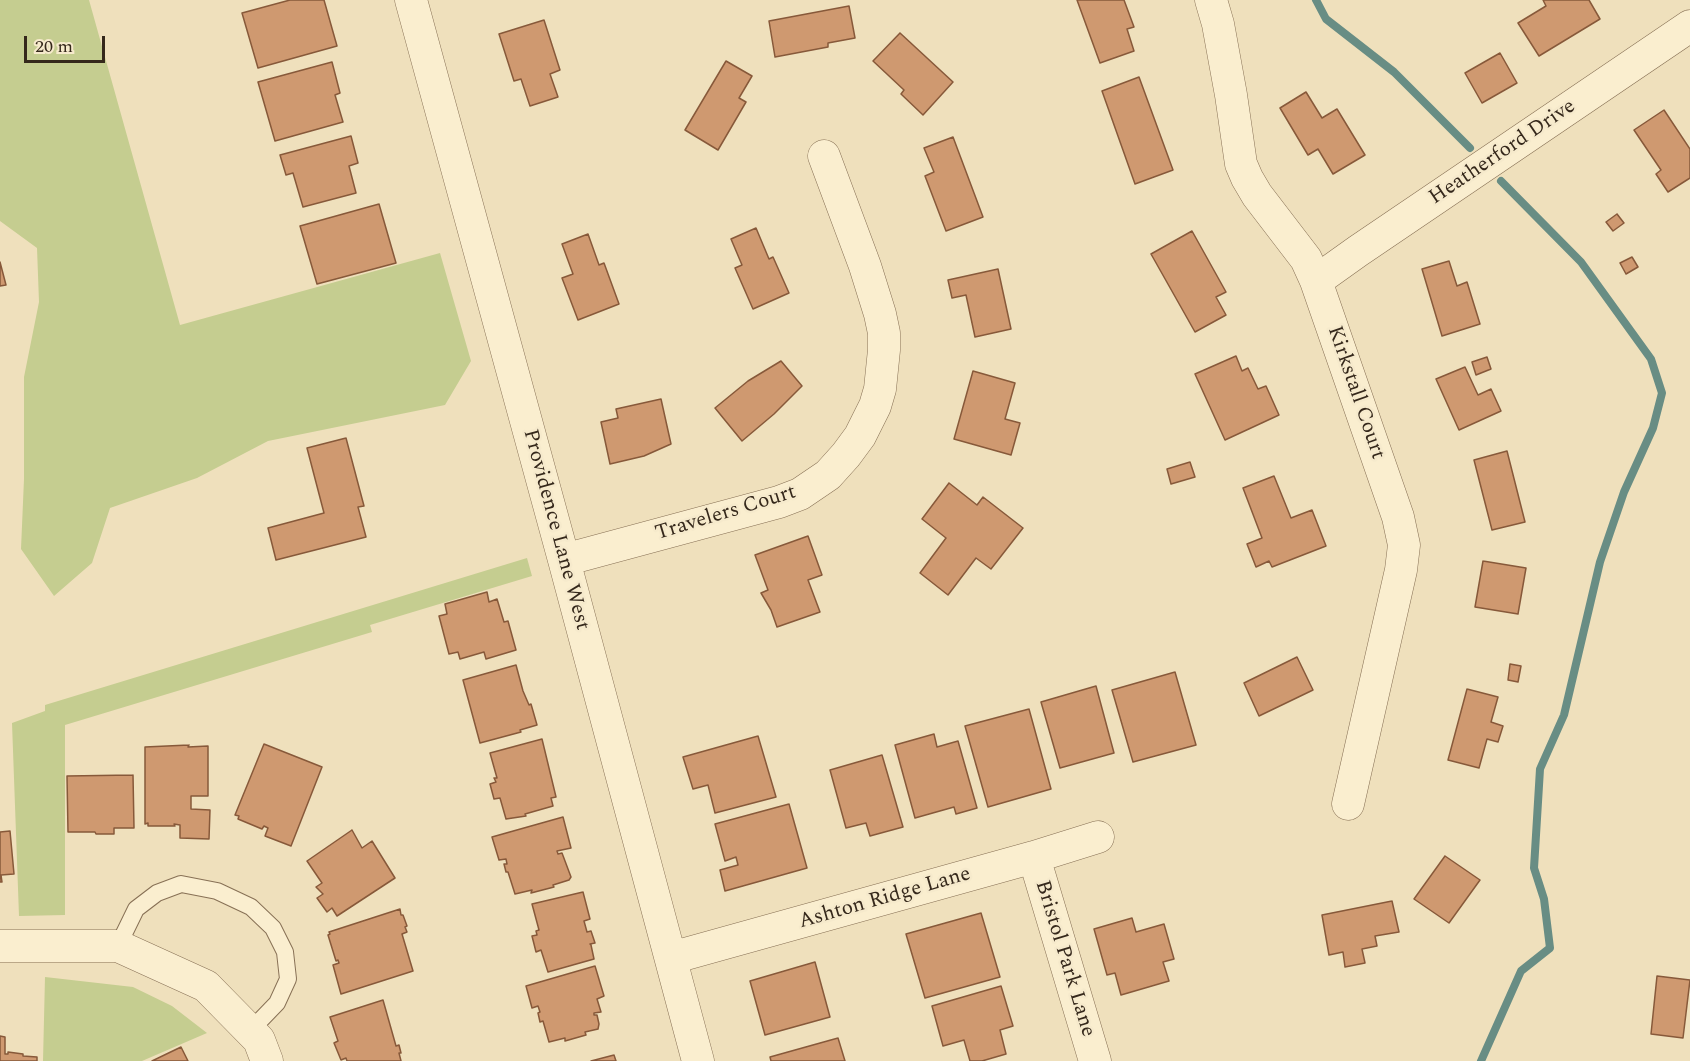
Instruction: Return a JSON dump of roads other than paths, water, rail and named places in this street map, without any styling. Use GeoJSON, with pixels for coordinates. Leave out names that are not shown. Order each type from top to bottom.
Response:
{"type":"FeatureCollection","features":[{"type":"Feature","properties":{"kind":"street","name":"Providence Lane West"},"geometry":{"type":"LineString","coordinates":[[411,0],[698,1061]]}},
{"type":"Feature","properties":{"kind":"street","name":"Kirkstall Court"},"geometry":{"type":"LineString","coordinates":[[1210,0],[1218,24],[1241,164],[1257,195],[1306,259],[1316,281],[1398,517],[1404,545],[1401,570],[1348,804]]}},
{"type":"Feature","properties":{"kind":"street","name":"Heatherford Drive"},"geometry":{"type":"LineString","coordinates":[[1316,281],[1690,27]]}},
{"type":"Feature","properties":{"kind":"street","name":"Travelers Court"},"geometry":{"type":"LineString","coordinates":[[564,560],[779,502],[800,494],[828,475],[860,436],[875,406],[880,389],[884,333],[865,267],[824,156]]}},
{"type":"Feature","properties":{"kind":"street","name":"Ashton Ridge Lane"},"geometry":{"type":"LineString","coordinates":[[671,958],[1098,837]]}},
{"type":"Feature","properties":{"kind":"street","name":"Bristol Park Lane"},"geometry":{"type":"LineString","coordinates":[[1034,857],[1095,1061]]}},
{"type":"Feature","properties":{"kind":"street"},"geometry":{"type":"LineString","coordinates":[[0,946],[118,946],[206,986],[259,1040],[267,1061]]}},
{"type":"Feature","properties":{"kind":"lane"},"geometry":{"type":"LineString","coordinates":[[118,946],[136,909],[157,892],[182,884],[217,891],[251,906],[273,928],[285,952],[288,979],[278,1003],[250,1030]]}},
{"type":"Feature","properties":{"kind":"waterway"},"geometry":{"type":"LineString","coordinates":[[1316,0],[1326,19],[1394,72],[1470,148]]}},
{"type":"Feature","properties":{"kind":"waterway"},"geometry":{"type":"LineString","coordinates":[[1481,1061],[1521,971],[1550,948],[1544,899],[1534,868],[1540,769],[1564,715],[1600,562],[1624,492],[1653,428],[1662,393],[1651,359],[1581,262],[1501,181]]}}]}
